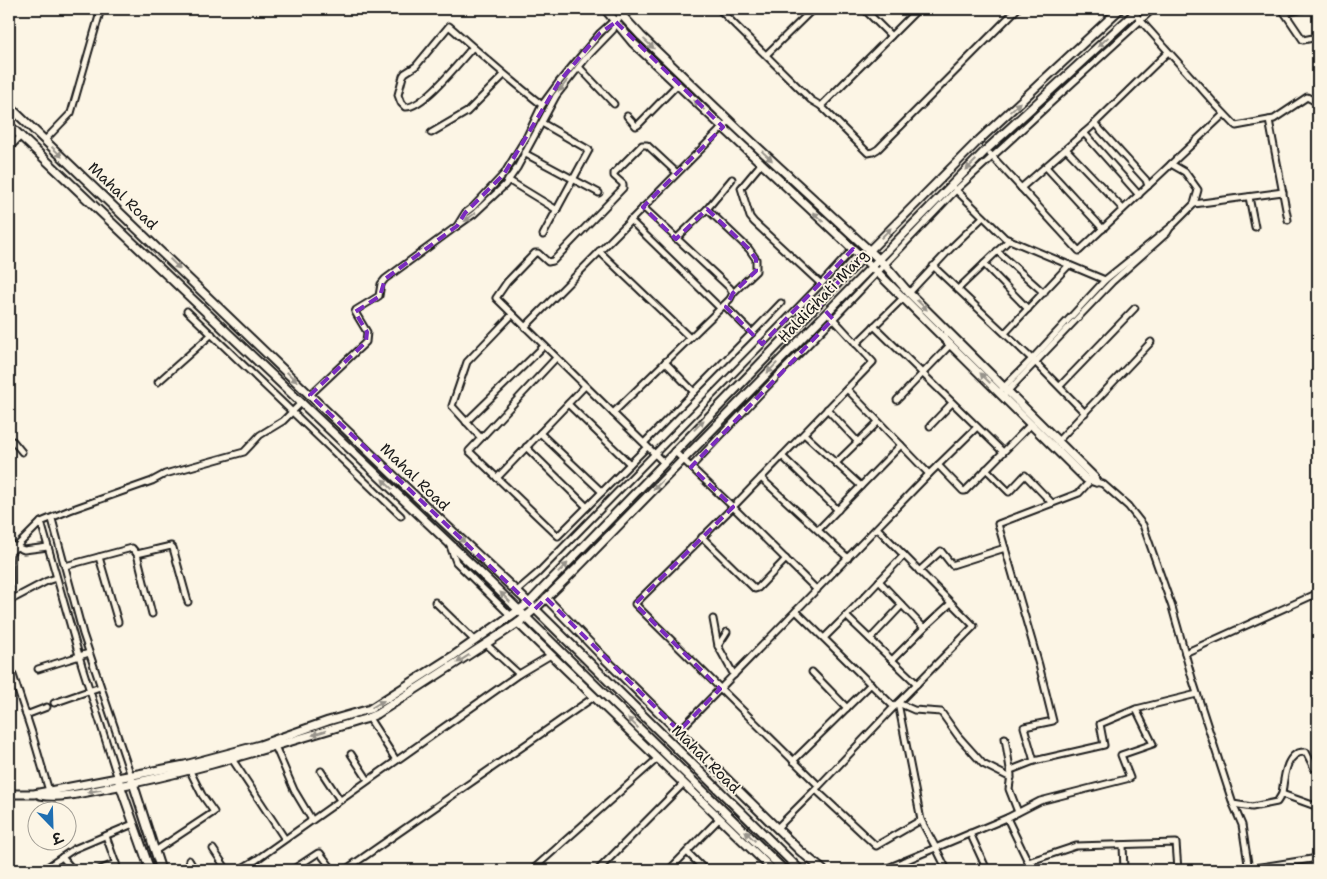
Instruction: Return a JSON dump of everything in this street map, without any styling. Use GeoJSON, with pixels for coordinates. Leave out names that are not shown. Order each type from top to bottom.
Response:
{"type":"FeatureCollection","features":[{"type":"Feature","properties":{"kind":"street"},"geometry":{"type":"LineString","coordinates":[[45,140],[71,113],[101,9]]}},
{"type":"Feature","properties":{"kind":"street"},"geometry":{"type":"LineString","coordinates":[[605,9],[633,43],[877,272],[906,295],[1056,444]]}},
{"type":"Feature","properties":{"kind":"street"},"geometry":{"type":"LineString","coordinates":[[616,9],[640,36],[729,121],[878,259],[906,295],[950,344],[1003,391],[1031,424],[1094,477],[1093,482]]}},
{"type":"Feature","properties":{"kind":"street"},"geometry":{"type":"LineString","coordinates":[[719,9],[811,100],[822,106],[868,153],[873,152],[1017,9]]}},
{"type":"Feature","properties":{"kind":"street"},"geometry":{"type":"LineString","coordinates":[[766,56],[812,9]]}},
{"type":"Feature","properties":{"kind":"street"},"geometry":{"type":"LineString","coordinates":[[864,9],[891,36]]}},
{"type":"Feature","properties":{"kind":"street"},"geometry":{"type":"LineString","coordinates":[[822,106],[918,9]]}},
{"type":"Feature","properties":{"kind":"street","name":"HaldiGhati Marg"},"geometry":{"type":"LineString","coordinates":[[132,780],[260,746],[328,721],[370,709],[403,690],[529,603],[663,462],[977,142],[1120,9]]}},
{"type":"Feature","properties":{"kind":"street"},"geometry":{"type":"LineString","coordinates":[[1153,9],[989,153],[1079,251],[1224,114]]}},
{"type":"Feature","properties":{"kind":"street"},"geometry":{"type":"LineString","coordinates":[[1303,9],[1284,11],[1303,40],[1318,37]]}},
{"type":"Feature","properties":{"kind":"street"},"geometry":{"type":"LineString","coordinates":[[1136,11],[1140,21],[1236,126],[1274,119],[1307,97],[1318,103]]}},
{"type":"Feature","properties":{"kind":"street","name":"HaldiGhati Marg"},"geometry":{"type":"LineString","coordinates":[[132,780],[190,771],[378,714],[526,617],[683,460],[878,259],[1136,11]]}},
{"type":"Feature","properties":{"kind":"street"},"geometry":{"type":"LineString","coordinates":[[310,395],[366,342],[367,332],[355,312],[356,310],[379,296],[385,278],[479,209],[508,180],[556,96],[579,67],[613,30],[621,15]]}},
{"type":"Feature","properties":{"kind":"street"},"geometry":{"type":"LineString","coordinates":[[457,226],[465,213],[504,174],[527,136],[542,105],[568,70],[611,22],[616,22]]}},
{"type":"Feature","properties":{"kind":"street"},"geometry":{"type":"LineString","coordinates":[[473,47],[431,93],[410,107],[401,103],[398,90],[405,73],[416,66],[449,26],[473,47],[504,75],[542,105]]}},
{"type":"Feature","properties":{"kind":"street"},"geometry":{"type":"LineString","coordinates":[[1021,188],[1095,124],[1168,52]]}},
{"type":"Feature","properties":{"kind":"street"},"geometry":{"type":"LineString","coordinates":[[579,67],[614,104]]}},
{"type":"Feature","properties":{"kind":"street"},"geometry":{"type":"LineString","coordinates":[[431,133],[467,112],[504,75]]}},
{"type":"Feature","properties":{"kind":"street"},"geometry":{"type":"LineString","coordinates":[[627,116],[636,126],[638,125],[677,85]]}},
{"type":"Feature","properties":{"kind":"street","name":"Mahal Road"},"geometry":{"type":"LineString","coordinates":[[9,106],[517,591],[800,870]]}},
{"type":"Feature","properties":{"kind":"street"},"geometry":{"type":"LineString","coordinates":[[1269,120],[1288,220]]}},
{"type":"Feature","properties":{"kind":"street"},"geometry":{"type":"LineString","coordinates":[[525,327],[676,172],[729,121]]}},
{"type":"Feature","properties":{"kind":"street"},"geometry":{"type":"LineString","coordinates":[[542,122],[589,150],[543,235]]}},
{"type":"Feature","properties":{"kind":"street"},"geometry":{"type":"LineString","coordinates":[[1095,124],[1146,180],[1148,186]]}},
{"type":"Feature","properties":{"kind":"street","name":"Mahal Road"},"geometry":{"type":"LineString","coordinates":[[9,125],[520,610],[784,870]]}},
{"type":"Feature","properties":{"kind":"street"},"geometry":{"type":"LineString","coordinates":[[1084,134],[1139,195]]}},
{"type":"Feature","properties":{"kind":"street"},"geometry":{"type":"LineString","coordinates":[[9,148],[21,136]]}},
{"type":"Feature","properties":{"kind":"street"},"geometry":{"type":"LineString","coordinates":[[663,462],[496,298],[507,282],[535,253],[538,253],[548,262],[553,260],[623,188],[623,184],[614,176],[614,173],[642,145],[647,145],[676,172]]}},
{"type":"Feature","properties":{"kind":"street"},"geometry":{"type":"LineString","coordinates":[[1066,149],[1123,209]]}},
{"type":"Feature","properties":{"kind":"street"},"geometry":{"type":"LineString","coordinates":[[524,153],[599,193]]}},
{"type":"Feature","properties":{"kind":"street"},"geometry":{"type":"LineString","coordinates":[[762,164],[741,188],[750,217],[821,284]]}},
{"type":"Feature","properties":{"kind":"street"},"geometry":{"type":"LineString","coordinates":[[1034,361],[1105,280],[1172,226],[1194,204],[1198,190],[1185,172],[1171,164]]}},
{"type":"Feature","properties":{"kind":"street"},"geometry":{"type":"LineString","coordinates":[[1046,167],[1103,229]]}},
{"type":"Feature","properties":{"kind":"street"},"geometry":{"type":"LineString","coordinates":[[676,238],[707,209],[732,179]]}},
{"type":"Feature","properties":{"kind":"street"},"geometry":{"type":"LineString","coordinates":[[508,180],[557,210]]}},
{"type":"Feature","properties":{"kind":"street"},"geometry":{"type":"LineString","coordinates":[[785,186],[792,180]]}},
{"type":"Feature","properties":{"kind":"street"},"geometry":{"type":"LineString","coordinates":[[691,467],[834,319],[954,187],[1005,238],[1105,280]]}},
{"type":"Feature","properties":{"kind":"street"},"geometry":{"type":"LineString","coordinates":[[1194,204],[1283,192]]}},
{"type":"Feature","properties":{"kind":"street"},"geometry":{"type":"LineString","coordinates":[[1249,197],[1255,227]]}},
{"type":"Feature","properties":{"kind":"street"},"geometry":{"type":"LineString","coordinates":[[643,207],[730,288],[732,293]]}},
{"type":"Feature","properties":{"kind":"street"},"geometry":{"type":"LineString","coordinates":[[613,413],[730,299],[732,293],[756,271],[756,259],[749,249],[707,209]]}},
{"type":"Feature","properties":{"kind":"street"},"geometry":{"type":"LineString","coordinates":[[856,344],[983,217]]}},
{"type":"Feature","properties":{"kind":"street"},"geometry":{"type":"LineString","coordinates":[[630,220],[752,333]]}},
{"type":"Feature","properties":{"kind":"street"},"geometry":{"type":"LineString","coordinates":[[1003,391],[1112,282],[1167,233],[1172,226]]}},
{"type":"Feature","properties":{"kind":"street"},"geometry":{"type":"LineString","coordinates":[[958,289],[1009,240]]}},
{"type":"Feature","properties":{"kind":"street"},"geometry":{"type":"LineString","coordinates":[[517,591],[538,573],[655,454],[853,249]]}},
{"type":"Feature","properties":{"kind":"street"},"geometry":{"type":"LineString","coordinates":[[599,251],[690,338]]}},
{"type":"Feature","properties":{"kind":"street"},"geometry":{"type":"LineString","coordinates":[[997,251],[1044,293]]}},
{"type":"Feature","properties":{"kind":"street"},"geometry":{"type":"LineString","coordinates":[[984,264],[1028,309]]}},
{"type":"Feature","properties":{"kind":"street"},"geometry":{"type":"LineString","coordinates":[[933,266],[1060,386],[1085,413]]}},
{"type":"Feature","properties":{"kind":"street"},"geometry":{"type":"LineString","coordinates":[[1005,333],[1069,266]]}},
{"type":"Feature","properties":{"kind":"street"},"geometry":{"type":"LineString","coordinates":[[556,358],[469,451],[558,536],[630,464],[694,392],[781,303]]}},
{"type":"Feature","properties":{"kind":"street"},"geometry":{"type":"LineString","coordinates":[[1060,386],[1135,308]]}},
{"type":"Feature","properties":{"kind":"street"},"geometry":{"type":"LineString","coordinates":[[187,311],[401,516]]}},
{"type":"Feature","properties":{"kind":"street"},"geometry":{"type":"LineString","coordinates":[[827,312],[874,362],[733,507],[635,604],[794,761],[817,788],[876,846],[921,820]]}},
{"type":"Feature","properties":{"kind":"street"},"geometry":{"type":"LineString","coordinates":[[481,438],[452,406],[467,362],[512,315]]}},
{"type":"Feature","properties":{"kind":"street"},"geometry":{"type":"LineString","coordinates":[[874,326],[1003,452]]}},
{"type":"Feature","properties":{"kind":"street"},"geometry":{"type":"LineString","coordinates":[[158,382],[212,334]]}},
{"type":"Feature","properties":{"kind":"street"},"geometry":{"type":"LineString","coordinates":[[1056,444],[1151,342]]}},
{"type":"Feature","properties":{"kind":"street"},"geometry":{"type":"LineString","coordinates":[[897,400],[950,344]]}},
{"type":"Feature","properties":{"kind":"street"},"geometry":{"type":"LineString","coordinates":[[466,422],[544,346]]}},
{"type":"Feature","properties":{"kind":"street"},"geometry":{"type":"LineString","coordinates":[[665,362],[694,392]]}},
{"type":"Feature","properties":{"kind":"street"},"geometry":{"type":"LineString","coordinates":[[497,478],[585,386]]}},
{"type":"Feature","properties":{"kind":"street"},"geometry":{"type":"LineString","coordinates":[[847,389],[929,474]]}},
{"type":"Feature","properties":{"kind":"street"},"geometry":{"type":"LineString","coordinates":[[9,617],[10,554],[42,522],[152,481],[165,474],[244,452],[260,435],[283,421],[301,403]]}},
{"type":"Feature","properties":{"kind":"street"},"geometry":{"type":"LineString","coordinates":[[930,426],[952,403]]}},
{"type":"Feature","properties":{"kind":"street"},"geometry":{"type":"LineString","coordinates":[[568,404],[630,464]]}},
{"type":"Feature","properties":{"kind":"street"},"geometry":{"type":"LineString","coordinates":[[827,410],[858,442]]}},
{"type":"Feature","properties":{"kind":"street"},"geometry":{"type":"LineString","coordinates":[[836,463],[878,422]]}},
{"type":"Feature","properties":{"kind":"street"},"geometry":{"type":"LineString","coordinates":[[938,465],[965,491],[1031,424]]}},
{"type":"Feature","properties":{"kind":"street"},"geometry":{"type":"LineString","coordinates":[[679,731],[977,427]]}},
{"type":"Feature","properties":{"kind":"street"},"geometry":{"type":"LineString","coordinates":[[540,433],[602,492]]}},
{"type":"Feature","properties":{"kind":"street"},"geometry":{"type":"LineString","coordinates":[[804,434],[861,486]]}},
{"type":"Feature","properties":{"kind":"street"},"geometry":{"type":"LineString","coordinates":[[9,441],[13,441],[22,452]]}},
{"type":"Feature","properties":{"kind":"street"},"geometry":{"type":"LineString","coordinates":[[818,530],[901,445]]}},
{"type":"Feature","properties":{"kind":"street"},"geometry":{"type":"LineString","coordinates":[[526,447],[587,507]]}},
{"type":"Feature","properties":{"kind":"street"},"geometry":{"type":"LineString","coordinates":[[674,451],[817,590]]}},
{"type":"Feature","properties":{"kind":"street"},"geometry":{"type":"LineString","coordinates":[[782,456],[838,510]]}},
{"type":"Feature","properties":{"kind":"street"},"geometry":{"type":"LineString","coordinates":[[986,469],[1009,492],[1025,475],[1052,503]]}},
{"type":"Feature","properties":{"kind":"street"},"geometry":{"type":"LineString","coordinates":[[761,478],[848,558]]}},
{"type":"Feature","properties":{"kind":"street"},"geometry":{"type":"LineString","coordinates":[[1034,761],[1024,727],[1054,721],[998,524],[1079,492],[1093,482],[1103,484],[1128,506],[1143,525],[1172,607],[1197,694],[1233,804],[1242,825],[1246,870],[1318,858]]}},
{"type":"Feature","properties":{"kind":"street"},"geometry":{"type":"LineString","coordinates":[[52,519],[100,687],[161,870]]}},
{"type":"Feature","properties":{"kind":"street"},"geometry":{"type":"LineString","coordinates":[[42,522],[79,656],[119,783],[150,870]]}},
{"type":"Feature","properties":{"kind":"street"},"geometry":{"type":"LineString","coordinates":[[776,828],[974,626],[877,528]]}},
{"type":"Feature","properties":{"kind":"street"},"geometry":{"type":"LineString","coordinates":[[702,536],[755,589],[786,559]]}},
{"type":"Feature","properties":{"kind":"street"},"geometry":{"type":"LineString","coordinates":[[9,544],[24,550],[48,547]]}},
{"type":"Feature","properties":{"kind":"street"},"geometry":{"type":"LineString","coordinates":[[450,544],[456,562],[511,616]]}},
{"type":"Feature","properties":{"kind":"street"},"geometry":{"type":"LineString","coordinates":[[137,554],[171,546],[188,602]]}},
{"type":"Feature","properties":{"kind":"street"},"geometry":{"type":"LineString","coordinates":[[65,566],[132,548],[137,554],[152,614]]}},
{"type":"Feature","properties":{"kind":"street"},"geometry":{"type":"LineString","coordinates":[[919,570],[941,551],[952,565],[1005,548]]}},
{"type":"Feature","properties":{"kind":"street"},"geometry":{"type":"LineString","coordinates":[[824,638],[904,555]]}},
{"type":"Feature","properties":{"kind":"street"},"geometry":{"type":"LineString","coordinates":[[99,557],[118,622]]}},
{"type":"Feature","properties":{"kind":"street"},"geometry":{"type":"LineString","coordinates":[[10,601],[47,580],[56,578]]}},
{"type":"Feature","properties":{"kind":"street"},"geometry":{"type":"LineString","coordinates":[[879,581],[924,628]]}},
{"type":"Feature","properties":{"kind":"street"},"geometry":{"type":"LineString","coordinates":[[1185,654],[1318,593]]}},
{"type":"Feature","properties":{"kind":"street"},"geometry":{"type":"LineString","coordinates":[[546,598],[776,828],[823,870]]}},
{"type":"Feature","properties":{"kind":"street"},"geometry":{"type":"LineString","coordinates":[[435,602],[475,641]]}},
{"type":"Feature","properties":{"kind":"street"},"geometry":{"type":"LineString","coordinates":[[892,660],[951,603]]}},
{"type":"Feature","properties":{"kind":"street"},"geometry":{"type":"LineString","coordinates":[[870,639],[902,605]]}},
{"type":"Feature","properties":{"kind":"street"},"geometry":{"type":"LineString","coordinates":[[796,611],[871,684],[896,705],[914,710],[942,712],[958,736],[983,764],[1011,778]]}},
{"type":"Feature","properties":{"kind":"street"},"geometry":{"type":"LineString","coordinates":[[846,616],[917,684]]}},
{"type":"Feature","properties":{"kind":"street"},"geometry":{"type":"LineString","coordinates":[[713,619],[718,646],[734,676]]}},
{"type":"Feature","properties":{"kind":"street"},"geometry":{"type":"LineString","coordinates":[[518,623],[772,870]]}},
{"type":"Feature","properties":{"kind":"street"},"geometry":{"type":"LineString","coordinates":[[718,646],[727,632]]}},
{"type":"Feature","properties":{"kind":"street"},"geometry":{"type":"LineString","coordinates":[[486,644],[519,674]]}},
{"type":"Feature","properties":{"kind":"street"},"geometry":{"type":"LineString","coordinates":[[38,669],[90,653]]}},
{"type":"Feature","properties":{"kind":"street"},"geometry":{"type":"LineString","coordinates":[[239,870],[519,674],[551,655]]}},
{"type":"Feature","properties":{"kind":"street"},"geometry":{"type":"LineString","coordinates":[[9,663],[48,793]]}},
{"type":"Feature","properties":{"kind":"street"},"geometry":{"type":"LineString","coordinates":[[812,672],[847,708]]}},
{"type":"Feature","properties":{"kind":"street"},"geometry":{"type":"LineString","coordinates":[[794,761],[871,684]]}},
{"type":"Feature","properties":{"kind":"street"},"geometry":{"type":"LineString","coordinates":[[54,703],[100,687]]}},
{"type":"Feature","properties":{"kind":"street"},"geometry":{"type":"LineString","coordinates":[[1011,770],[1034,761],[1104,745],[1100,724],[1136,709],[1197,694]]}},
{"type":"Feature","properties":{"kind":"street"},"geometry":{"type":"LineString","coordinates":[[345,870],[594,697]]}},
{"type":"Feature","properties":{"kind":"street"},"geometry":{"type":"LineString","coordinates":[[896,705],[921,820],[947,870]]}},
{"type":"Feature","properties":{"kind":"street"},"geometry":{"type":"LineString","coordinates":[[26,715],[48,707]]}},
{"type":"Feature","properties":{"kind":"street"},"geometry":{"type":"LineString","coordinates":[[883,870],[1007,818],[1040,800],[1130,778],[1121,756],[1153,744],[1136,709]]}},
{"type":"Feature","properties":{"kind":"street"},"geometry":{"type":"LineString","coordinates":[[368,718],[396,760]]}},
{"type":"Feature","properties":{"kind":"street"},"geometry":{"type":"LineString","coordinates":[[1006,738],[1011,770],[1009,789],[1018,812]]}},
{"type":"Feature","properties":{"kind":"street"},"geometry":{"type":"LineString","coordinates":[[275,746],[294,790],[312,820]]}},
{"type":"Feature","properties":{"kind":"street"},"geometry":{"type":"LineString","coordinates":[[1233,804],[1252,807],[1276,802],[1282,794],[1286,766],[1295,754],[1306,752],[1314,768],[1318,770]]}},
{"type":"Feature","properties":{"kind":"street"},"geometry":{"type":"LineString","coordinates":[[351,754],[368,780]]}},
{"type":"Feature","properties":{"kind":"street"},"geometry":{"type":"LineString","coordinates":[[232,759],[285,839]]}},
{"type":"Feature","properties":{"kind":"street"},"geometry":{"type":"LineString","coordinates":[[532,870],[657,759]]}},
{"type":"Feature","properties":{"kind":"street"},"geometry":{"type":"LineString","coordinates":[[155,851],[214,812],[202,795],[190,771]]}},
{"type":"Feature","properties":{"kind":"street"},"geometry":{"type":"LineString","coordinates":[[321,771],[340,800]]}},
{"type":"Feature","properties":{"kind":"street"},"geometry":{"type":"LineString","coordinates":[[9,794],[81,793],[132,780]]}},
{"type":"Feature","properties":{"kind":"street"},"geometry":{"type":"LineString","coordinates":[[598,870],[683,784]]}},
{"type":"Feature","properties":{"kind":"street"},"geometry":{"type":"LineString","coordinates":[[1282,794],[1318,807]]}},
{"type":"Feature","properties":{"kind":"street"},"geometry":{"type":"LineString","coordinates":[[1007,818],[1032,870]]}},
{"type":"Feature","properties":{"kind":"street"},"geometry":{"type":"LineString","coordinates":[[669,870],[719,819]]}},
{"type":"Feature","properties":{"kind":"street"},"geometry":{"type":"LineString","coordinates":[[42,870],[74,849],[146,823]]}},
{"type":"Feature","properties":{"kind":"street"},"geometry":{"type":"LineString","coordinates":[[970,833],[988,870]]}},
{"type":"Feature","properties":{"kind":"street"},"geometry":{"type":"LineString","coordinates":[[106,836],[118,870]]}},
{"type":"Feature","properties":{"kind":"street"},"geometry":{"type":"LineString","coordinates":[[1028,862],[1076,846],[1176,843],[1178,870]]}},
{"type":"Feature","properties":{"kind":"street"},"geometry":{"type":"LineString","coordinates":[[1123,845],[1124,870]]}},
{"type":"Feature","properties":{"kind":"street"},"geometry":{"type":"LineString","coordinates":[[213,849],[227,870]]}},
{"type":"Feature","properties":{"kind":"street"},"geometry":{"type":"LineString","coordinates":[[687,852],[705,870]]}},
{"type":"Feature","properties":{"kind":"street"},"geometry":{"type":"LineString","coordinates":[[292,870],[318,853],[332,868]]}},
{"type":"Feature","properties":{"kind":"street"},"geometry":{"type":"LineString","coordinates":[[62,857],[73,870]]}},
{"type":"Feature","properties":{"kind":"street"},"geometry":{"type":"LineString","coordinates":[[189,860],[196,870]]}},
{"type":"Feature","properties":{"kind":"street"},"geometry":{"type":"LineString","coordinates":[[904,861],[908,870]]}},
{"type":"Feature","properties":{"kind":"street"},"geometry":{"type":"LineString","coordinates":[[100,870],[116,863]]}},
{"type":"Feature","properties":{"kind":"street"},"geometry":{"type":"LineString","coordinates":[[325,870],[332,868]]}},
{"type":"Feature","properties":{"kind":"highlighted area"},"geometry":{"type":"Polygon","coordinates":[[[616,22],[723,127],[643,207],[676,239],[707,209],[749,249],[756,259],[756,271],[733,293],[726,307],[762,344],[853,249],[862,258],[818,303],[833,319],[691,467],[733,507],[635,604],[720,689],[679,731],[546,598],[535,609],[310,395],[366,342],[367,332],[355,312],[380,296],[385,279],[457,226],[465,213],[504,174],[559,82],[600,33],[616,22]]]}}]}
